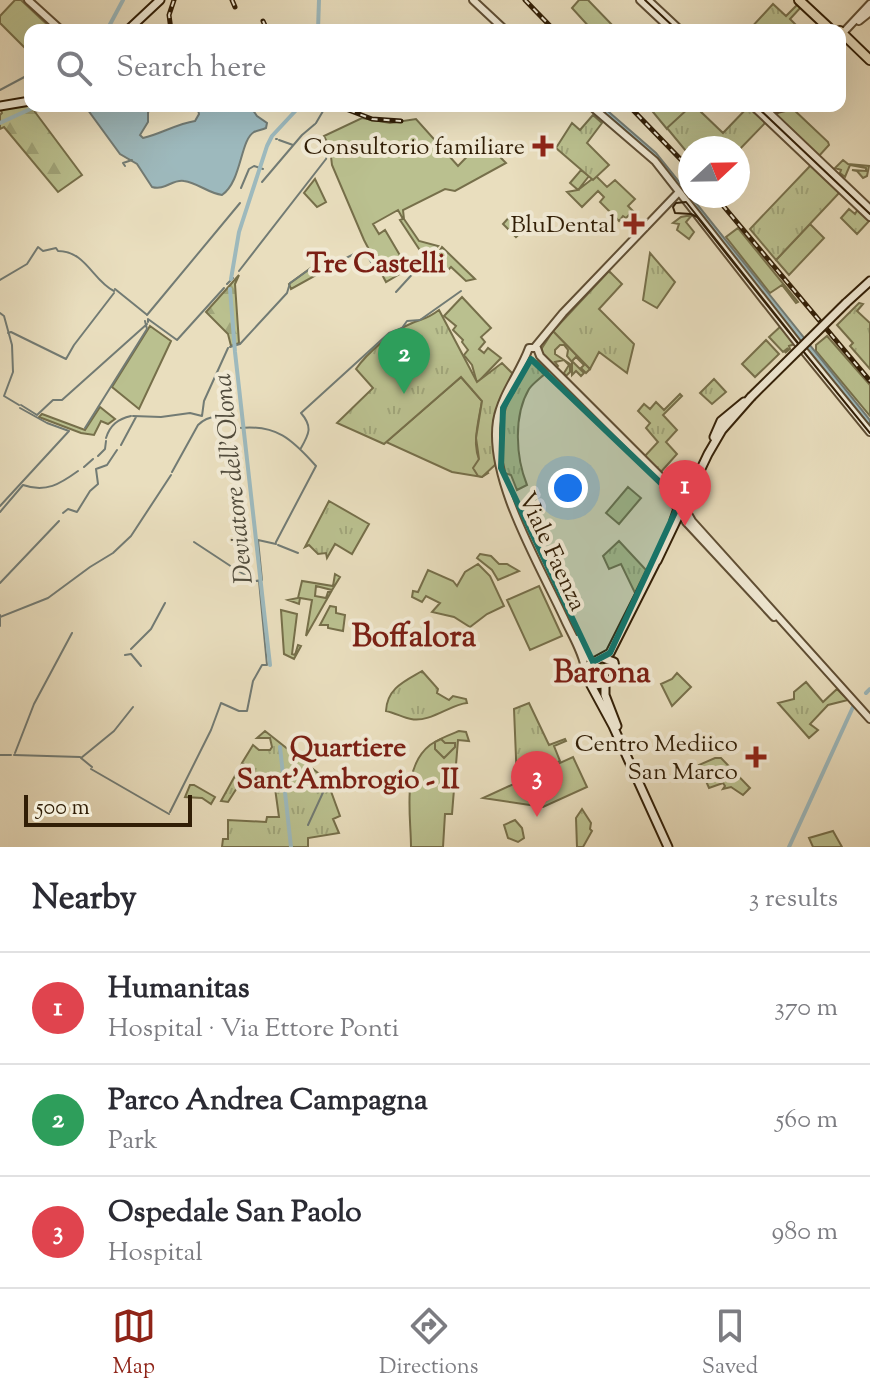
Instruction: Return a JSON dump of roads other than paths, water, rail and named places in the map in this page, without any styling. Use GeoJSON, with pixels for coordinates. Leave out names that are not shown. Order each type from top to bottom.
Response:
{"type":"FeatureCollection","features":[{"type":"Feature","properties":{"kind":"main road"},"geometry":{"type":"LineString","coordinates":[[134,24],[160,0]]}},
{"type":"Feature","properties":{"kind":"main road"},"geometry":{"type":"LineString","coordinates":[[799,0],[827,24]]}},
{"type":"Feature","properties":{"kind":"main road"},"geometry":{"type":"LineString","coordinates":[[807,0],[829,24]]}},
{"type":"Feature","properties":{"kind":"main road"},"geometry":{"type":"LineString","coordinates":[[846,40],[870,60]]}},
{"type":"Feature","properties":{"kind":"main road"},"geometry":{"type":"LineString","coordinates":[[846,42],[870,66]]}},
{"type":"Feature","properties":{"kind":"main road"},"geometry":{"type":"LineString","coordinates":[[0,106],[24,102]]}},
{"type":"Feature","properties":{"kind":"main road"},"geometry":{"type":"LineString","coordinates":[[670,533],[722,426],[870,281]]}},
{"type":"Feature","properties":{"kind":"main road"},"geometry":{"type":"LineString","coordinates":[[591,684],[613,679],[616,673],[612,654],[686,493],[697,476]]}},
{"type":"Feature","properties":{"kind":"main road"},"geometry":{"type":"LineString","coordinates":[[675,491],[686,493]]}},
{"type":"Feature","properties":{"kind":"main road"},"geometry":{"type":"LineString","coordinates":[[676,525],[686,522]]}},
{"type":"Feature","properties":{"kind":"main road"},"geometry":{"type":"LineString","coordinates":[[659,556],[610,653],[585,670],[670,847]]}},
{"type":"Feature","properties":{"kind":"main road"},"geometry":{"type":"LineString","coordinates":[[603,658],[612,661]]}},
{"type":"Feature","properties":{"kind":"main road"},"geometry":{"type":"LineString","coordinates":[[605,683],[604,690],[612,714],[670,847]]}},
{"type":"Feature","properties":{"kind":"street"},"geometry":{"type":"LineString","coordinates":[[26,0],[52,24]]}},
{"type":"Feature","properties":{"kind":"street"},"geometry":{"type":"LineString","coordinates":[[473,0],[499,24]]}},
{"type":"Feature","properties":{"kind":"street"},"geometry":{"type":"LineString","coordinates":[[640,0],[666,24]]}},
{"type":"Feature","properties":{"kind":"street"},"geometry":{"type":"LineString","coordinates":[[648,0],[674,24]]}},
{"type":"Feature","properties":{"kind":"street"},"geometry":{"type":"LineString","coordinates":[[857,20],[870,4]]}},
{"type":"Feature","properties":{"kind":"street"},"geometry":{"type":"LineString","coordinates":[[846,28],[870,12]]}},
{"type":"Feature","properties":{"kind":"street"},"geometry":{"type":"LineString","coordinates":[[534,354],[555,323],[678,193],[652,158],[598,112]]}},
{"type":"Feature","properties":{"kind":"street"},"geometry":{"type":"LineString","coordinates":[[767,112],[870,217]]}},
{"type":"Feature","properties":{"kind":"street"},"geometry":{"type":"LineString","coordinates":[[772,118],[777,112]]}},
{"type":"Feature","properties":{"kind":"street"},"geometry":{"type":"LineString","coordinates":[[817,163],[870,209]]}},
{"type":"Feature","properties":{"kind":"street"},"geometry":{"type":"LineString","coordinates":[[690,208],[870,432]]}},
{"type":"Feature","properties":{"kind":"street"},"geometry":{"type":"LineString","coordinates":[[534,354],[675,491],[686,522],[767,610],[870,713]]}},
{"type":"Feature","properties":{"kind":"street"},"geometry":{"type":"LineString","coordinates":[[534,354],[667,489],[767,610]]}},
{"type":"Feature","properties":{"kind":"street","name":"Viale Faenza"},"geometry":{"type":"LineString","coordinates":[[534,354],[513,383],[503,408],[498,438],[501,468],[574,634],[593,662]]}},
{"type":"Feature","properties":{"kind":"street","name":"Viale Faenza"},"geometry":{"type":"LineString","coordinates":[[534,354],[509,385],[500,408],[495,439],[497,462],[504,486],[585,663],[585,670]]}},
{"type":"Feature","properties":{"kind":"street"},"geometry":{"type":"LineString","coordinates":[[853,698],[870,719]]}},
{"type":"Feature","properties":{"kind":"water"},"geometry":{"type":"Polygon","coordinates":[[[89,112],[148,112],[148,122],[140,135],[143,138],[195,121],[198,112],[254,112],[267,123],[266,128],[249,136],[229,189],[222,195],[184,181],[152,187],[137,164],[120,154],[89,112]]]}},
{"type":"Feature","properties":{"kind":"water"},"geometry":{"type":"Polygon","coordinates":[[[601,112],[609,112],[656,153],[678,180],[678,188],[654,158],[601,112]]]}},
{"type":"Feature","properties":{"kind":"water"},"geometry":{"type":"Polygon","coordinates":[[[694,208],[700,208],[870,420],[870,428],[694,208]]]}},
{"type":"Feature","properties":{"kind":"waterway"},"geometry":{"type":"LineString","coordinates":[[110,24],[123,0]]}},
{"type":"Feature","properties":{"kind":"waterway","name":"Deviatore dell'Olona"},"geometry":{"type":"LineString","coordinates":[[318,24],[319,0]]}},
{"type":"Feature","properties":{"kind":"waterway"},"geometry":{"type":"LineString","coordinates":[[0,90],[24,77]]}},
{"type":"Feature","properties":{"kind":"waterway"},"geometry":{"type":"LineString","coordinates":[[0,123],[24,112]]}},
{"type":"Feature","properties":{"kind":"waterway","name":"Deviatore dell'Olona"},"geometry":{"type":"LineString","coordinates":[[231,279],[239,232],[267,146],[294,112]]}},
{"type":"Feature","properties":{"kind":"waterway"},"geometry":{"type":"LineString","coordinates":[[316,123],[322,112]]}},
{"type":"Feature","properties":{"kind":"waterway"},"geometry":{"type":"LineString","coordinates":[[262,182],[315,124]]}},
{"type":"Feature","properties":{"kind":"waterway"},"geometry":{"type":"LineString","coordinates":[[279,140],[293,145]]}},
{"type":"Feature","properties":{"kind":"waterway"},"geometry":{"type":"LineString","coordinates":[[239,271],[326,159],[323,144]]}},
{"type":"Feature","properties":{"kind":"waterway"},"geometry":{"type":"LineString","coordinates":[[125,166],[123,163],[132,160]]}},
{"type":"Feature","properties":{"kind":"waterway"},"geometry":{"type":"LineString","coordinates":[[241,188],[249,169],[254,166],[263,169]]}},
{"type":"Feature","properties":{"kind":"waterway"},"geometry":{"type":"LineString","coordinates":[[147,315],[240,203]]}},
{"type":"Feature","properties":{"kind":"waterway"},"geometry":{"type":"LineString","coordinates":[[0,280],[27,264],[38,247],[43,251],[56,248],[76,256],[114,291]]}},
{"type":"Feature","properties":{"kind":"waterway"},"geometry":{"type":"LineString","coordinates":[[230,347],[240,344],[287,293],[290,283],[317,264],[322,270],[364,249],[372,264]]}},
{"type":"Feature","properties":{"kind":"waterway"},"geometry":{"type":"LineString","coordinates":[[396,292],[417,269],[441,251]]}},
{"type":"Feature","properties":{"kind":"waterway","name":"Deviatore dell'Olona"},"geometry":{"type":"LineString","coordinates":[[227,284],[233,278]]}},
{"type":"Feature","properties":{"kind":"waterway"},"geometry":{"type":"LineString","coordinates":[[148,322],[148,319],[177,340],[224,288]]}},
{"type":"Feature","properties":{"kind":"waterway"},"geometry":{"type":"LineString","coordinates":[[115,289],[146,314]]}},
{"type":"Feature","properties":{"kind":"waterway","name":"Deviatore dell'Olona"},"geometry":{"type":"LineString","coordinates":[[230,289],[270,665]]}},
{"type":"Feature","properties":{"kind":"waterway"},"geometry":{"type":"LineString","coordinates":[[301,448],[308,430],[301,413],[389,333],[402,328],[407,321],[420,320],[461,291]]}},
{"type":"Feature","properties":{"kind":"waterway"},"geometry":{"type":"LineString","coordinates":[[8,333],[66,359],[114,293]]}},
{"type":"Feature","properties":{"kind":"waterway"},"geometry":{"type":"LineString","coordinates":[[0,313],[4,316],[12,345],[13,372],[4,396],[19,405]]}},
{"type":"Feature","properties":{"kind":"waterway"},"geometry":{"type":"LineString","coordinates":[[85,428],[147,329],[145,321]]}},
{"type":"Feature","properties":{"kind":"waterway"},"geometry":{"type":"LineString","coordinates":[[21,405],[37,415],[53,400],[62,400],[147,324]]}},
{"type":"Feature","properties":{"kind":"waterway"},"geometry":{"type":"LineString","coordinates":[[133,416],[161,417],[190,413],[202,416],[204,401],[228,348]]}},
{"type":"Feature","properties":{"kind":"waterway"},"geometry":{"type":"LineString","coordinates":[[0,506],[69,431],[20,408]]}},
{"type":"Feature","properties":{"kind":"waterway"},"geometry":{"type":"LineString","coordinates":[[106,438],[115,423],[131,416]]}},
{"type":"Feature","properties":{"kind":"waterway"},"geometry":{"type":"LineString","coordinates":[[121,445],[136,417]]}},
{"type":"Feature","properties":{"kind":"waterway"},"geometry":{"type":"LineString","coordinates":[[172,472],[198,425],[208,418],[225,418],[239,428],[263,428],[291,441],[316,466],[276,542]]}},
{"type":"Feature","properties":{"kind":"waterway"},"geometry":{"type":"LineString","coordinates":[[98,456],[105,449],[106,441]]}},
{"type":"Feature","properties":{"kind":"waterway"},"geometry":{"type":"LineString","coordinates":[[63,513],[68,509],[77,512],[98,484],[96,469],[107,465],[117,450]]}},
{"type":"Feature","properties":{"kind":"waterway"},"geometry":{"type":"LineString","coordinates":[[84,467],[93,459]]}},
{"type":"Feature","properties":{"kind":"waterway"},"geometry":{"type":"LineString","coordinates":[[0,512],[23,485],[39,488],[52,486],[78,471]]}},
{"type":"Feature","properties":{"kind":"waterway"},"geometry":{"type":"LineString","coordinates":[[0,617],[48,598],[113,553],[131,536],[171,475]]}},
{"type":"Feature","properties":{"kind":"waterway"},"geometry":{"type":"LineString","coordinates":[[0,583],[59,521]]}},
{"type":"Feature","properties":{"kind":"waterway","name":"Deviatore dell'Olona"},"geometry":{"type":"LineString","coordinates":[[255,581],[262,580],[258,540],[276,544]]}},
{"type":"Feature","properties":{"kind":"waterway"},"geometry":{"type":"LineString","coordinates":[[194,542],[232,567]]}},
{"type":"Feature","properties":{"kind":"waterway"},"geometry":{"type":"LineString","coordinates":[[278,545],[298,553]]}},
{"type":"Feature","properties":{"kind":"waterway"},"geometry":{"type":"LineString","coordinates":[[233,568],[254,580]]}},
{"type":"Feature","properties":{"kind":"waterway"},"geometry":{"type":"LineString","coordinates":[[170,812],[221,703],[247,711],[253,681],[262,665],[267,665],[259,581]]}},
{"type":"Feature","properties":{"kind":"waterway"},"geometry":{"type":"LineString","coordinates":[[131,649],[151,629],[165,603]]}},
{"type":"Feature","properties":{"kind":"waterway"},"geometry":{"type":"LineString","coordinates":[[0,615],[0,626]]}},
{"type":"Feature","properties":{"kind":"waterway"},"geometry":{"type":"LineString","coordinates":[[15,753],[34,704],[72,633]]}},
{"type":"Feature","properties":{"kind":"waterway"},"geometry":{"type":"LineString","coordinates":[[125,655],[131,654],[141,666]]}},
{"type":"Feature","properties":{"kind":"waterway"},"geometry":{"type":"LineString","coordinates":[[866,693],[870,689]]}},
{"type":"Feature","properties":{"kind":"waterway"},"geometry":{"type":"LineString","coordinates":[[92,767],[81,758],[114,731],[133,707]]}},
{"type":"Feature","properties":{"kind":"waterway"},"geometry":{"type":"LineString","coordinates":[[789,847],[853,707]]}},
{"type":"Feature","properties":{"kind":"waterway","name":"Deviatore dell'Olona"},"geometry":{"type":"LineString","coordinates":[[280,747],[291,847]]}},
{"type":"Feature","properties":{"kind":"waterway"},"geometry":{"type":"LineString","coordinates":[[0,755],[11,755]]}},
{"type":"Feature","properties":{"kind":"waterway"},"geometry":{"type":"LineString","coordinates":[[14,755],[80,757]]}},
{"type":"Feature","properties":{"kind":"waterway"},"geometry":{"type":"LineString","coordinates":[[91,769],[169,814]]}},
{"type":"Feature","properties":{"kind":"waterway"},"geometry":{"type":"LineString","coordinates":[[308,825],[326,786]]}},
{"type":"Feature","properties":{"kind":"tram line"},"geometry":{"type":"LineString","coordinates":[[645,0],[671,24]]}},
{"type":"Feature","properties":{"kind":"tram line"},"geometry":{"type":"LineString","coordinates":[[762,112],[870,214]]}},
{"type":"Feature","properties":{"kind":"tram line"},"geometry":{"type":"LineString","coordinates":[[799,344],[686,202],[676,203],[673,207],[675,213],[697,217],[799,345]]}},
{"type":"Feature","properties":{"kind":"tram line"},"geometry":{"type":"LineString","coordinates":[[803,351],[870,433]]}},
{"type":"Feature","properties":{"kind":"railway"},"geometry":{"type":"LineString","coordinates":[[170,24],[169,15],[174,0]]}},
{"type":"Feature","properties":{"kind":"railway"},"geometry":{"type":"LineString","coordinates":[[232,0],[235,7]]}},
{"type":"Feature","properties":{"kind":"railway"},"geometry":{"type":"LineString","coordinates":[[525,0],[548,24]]}},
{"type":"Feature","properties":{"kind":"railway"},"geometry":{"type":"LineString","coordinates":[[354,112],[372,119],[401,121]]}},
{"type":"Feature","properties":{"kind":"railway"},"geometry":{"type":"LineString","coordinates":[[635,112],[678,157]]}},
{"type":"Feature","properties":{"kind":"railway"},"geometry":{"type":"LineString","coordinates":[[725,208],[870,381]]}},
{"type":"Feature","properties":{"kind":"place","name":"Consultorio familiare"},"geometry":{"type":"Point","coordinates":[543,146]}},
{"type":"Feature","properties":{"kind":"place","name":"BluDental"},"geometry":{"type":"Point","coordinates":[634,224]}},
{"type":"Feature","properties":{"kind":"place","name":"Parco Andrea Campagna"},"geometry":{"type":"Point","coordinates":[404,394]}},
{"type":"Feature","properties":{"kind":"place","name":"Humanitas"},"geometry":{"type":"Point","coordinates":[685,526]}},
{"type":"Feature","properties":{"kind":"place","name":"Centro Mediico San Marco"},"geometry":{"type":"Point","coordinates":[756,757]}},
{"type":"Feature","properties":{"kind":"place","name":"Ospedale San Paolo"},"geometry":{"type":"Point","coordinates":[537,817]}},
{"type":"Feature","properties":{"kind":"district","name":"Tre Castelli"},"geometry":{"type":"Point","coordinates":[376,262]}},
{"type":"Feature","properties":{"kind":"district","name":"Boffalora"},"geometry":{"type":"Point","coordinates":[414,635]}},
{"type":"Feature","properties":{"kind":"district","name":"Barona"},"geometry":{"type":"Point","coordinates":[602,671]}},
{"type":"Feature","properties":{"kind":"district","name":"Quartiere Sant'Ambrogio - II"},"geometry":{"type":"Point","coordinates":[348,762]}}]}
